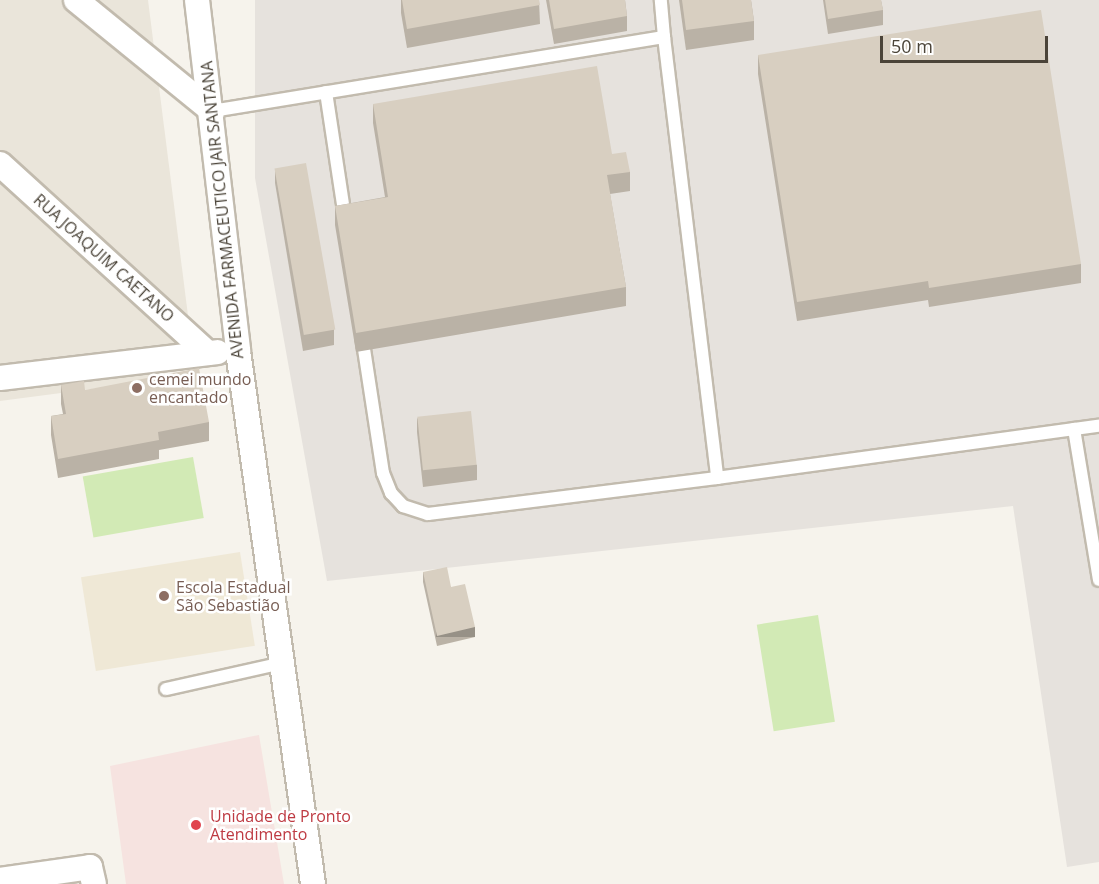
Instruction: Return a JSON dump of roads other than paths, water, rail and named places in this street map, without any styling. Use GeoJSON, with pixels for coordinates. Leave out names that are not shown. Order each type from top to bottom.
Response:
{"type":"FeatureCollection","features":[{"type":"Feature","properties":{"kind":"street"},"geometry":{"type":"LineString","coordinates":[[76,0],[212,111]]}},
{"type":"Feature","properties":{"kind":"street","name":"AVENIDA FARMACEUTICO JAIR SANTANA"},"geometry":{"type":"LineString","coordinates":[[197,0],[212,111],[238,351],[313,884]]}},
{"type":"Feature","properties":{"kind":"street","name":"RUA JOAQUIM CAETANO"},"geometry":{"type":"LineString","coordinates":[[0,164],[208,352]]}},
{"type":"Feature","properties":{"kind":"street"},"geometry":{"type":"LineString","coordinates":[[0,378],[208,352],[238,351]]}},
{"type":"Feature","properties":{"kind":"street"},"geometry":{"type":"LineString","coordinates":[[0,880],[90,867],[94,884]]}},
{"type":"Feature","properties":{"kind":"lane"},"geometry":{"type":"LineString","coordinates":[[661,0],[717,478]]}},
{"type":"Feature","properties":{"kind":"lane"},"geometry":{"type":"LineString","coordinates":[[212,111],[664,37]]}},
{"type":"Feature","properties":{"kind":"lane"},"geometry":{"type":"LineString","coordinates":[[326,92],[346,230]]}},
{"type":"Feature","properties":{"kind":"lane"},"geometry":{"type":"LineString","coordinates":[[360,322],[383,473],[403,507],[428,514],[717,478],[1099,426]]}},
{"type":"Feature","properties":{"kind":"lane"},"geometry":{"type":"LineString","coordinates":[[1074,429],[1099,580]]}},
{"type":"Feature","properties":{"kind":"lane"},"geometry":{"type":"LineString","coordinates":[[166,688],[282,663]]}},
{"type":"Feature","properties":{"kind":"place","name":"cemei mundo encantado"},"geometry":{"type":"Point","coordinates":[137,388]}},
{"type":"Feature","properties":{"kind":"place","name":"Escola Estadual São Sebastião"},"geometry":{"type":"Point","coordinates":[164,596]}},
{"type":"Feature","properties":{"kind":"place","name":"Unidade de Pronto Atendimento"},"geometry":{"type":"Point","coordinates":[196,825]}}]}
